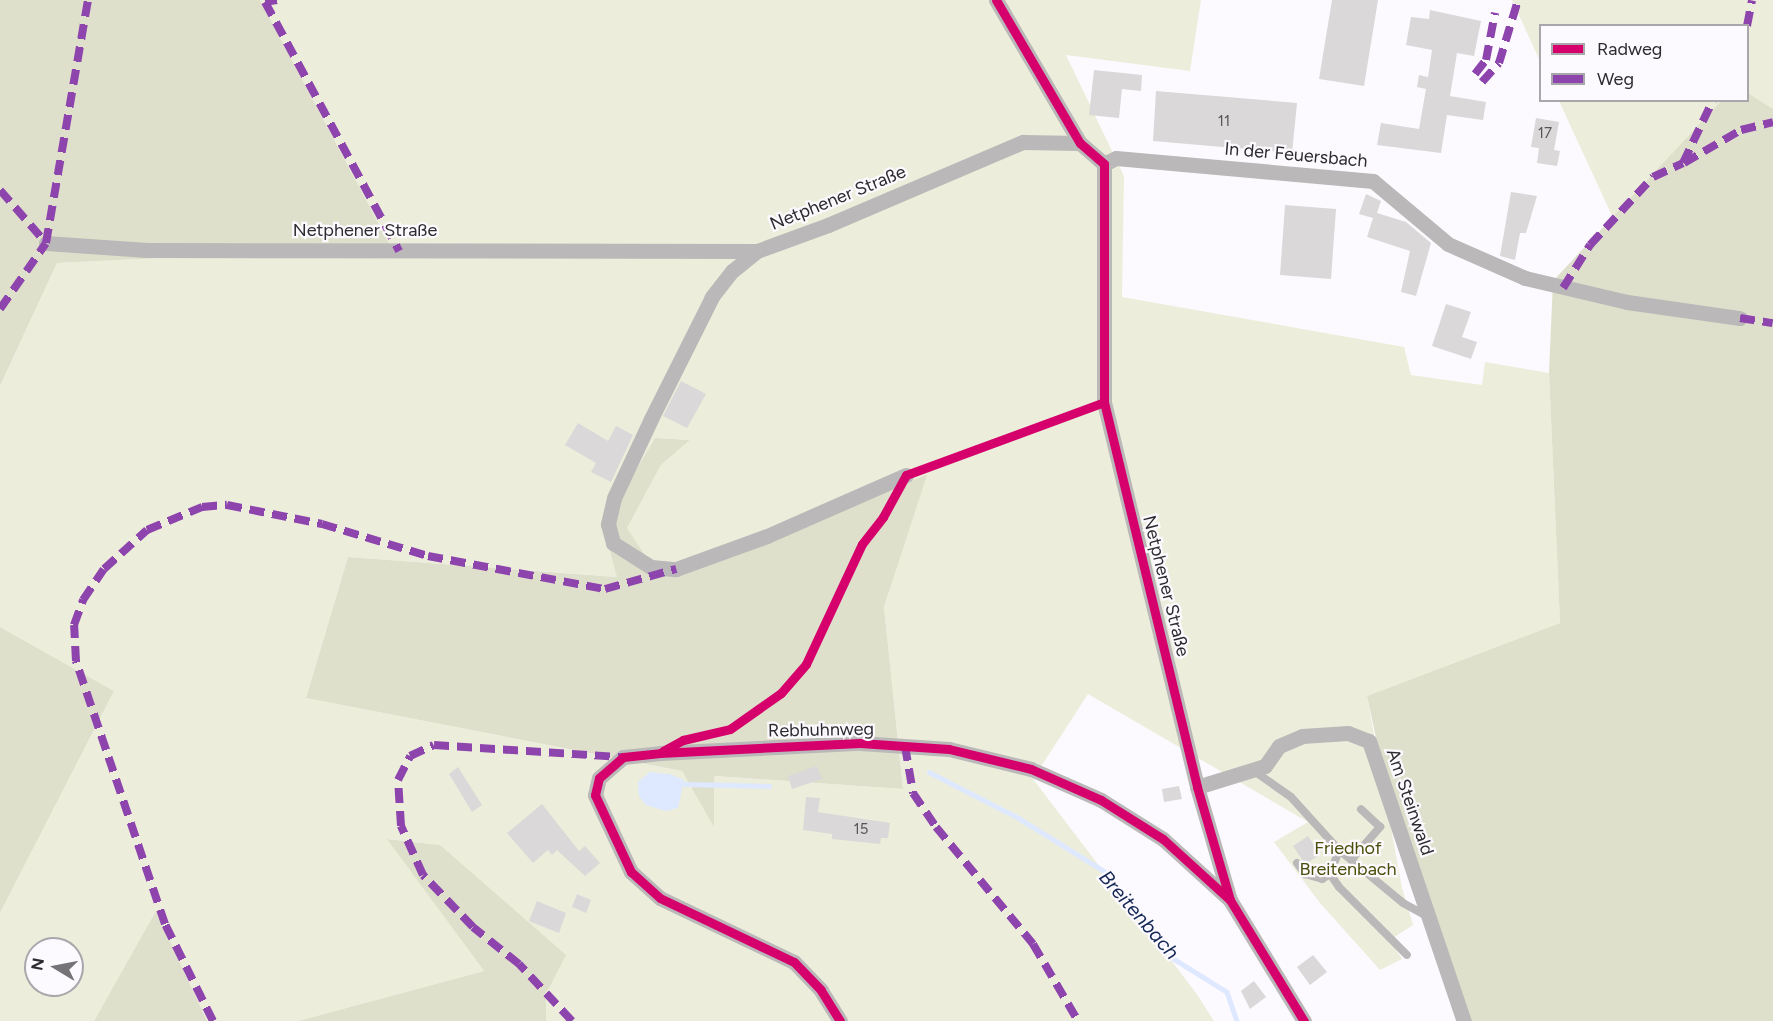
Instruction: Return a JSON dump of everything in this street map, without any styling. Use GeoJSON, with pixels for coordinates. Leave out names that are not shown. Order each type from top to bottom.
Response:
{"type":"FeatureCollection","features":[{"type":"Feature","properties":{"kind":"street"},"geometry":{"type":"LineString","coordinates":[[996,0],[1080,143],[1104,164]]}},
{"type":"Feature","properties":{"kind":"street","name":"Netphener Straße"},"geometry":{"type":"LineString","coordinates":[[906,475],[767,536],[676,569],[651,567],[613,543],[608,524],[614,498],[651,418],[712,297],[732,272],[757,251],[1023,142],[1080,143]]}},
{"type":"Feature","properties":{"kind":"street","name":"In der Feuersbach"},"geometry":{"type":"LineString","coordinates":[[1104,164],[1116,158],[1373,181],[1448,244],[1525,278],[1627,302],[1740,318]]}},
{"type":"Feature","properties":{"kind":"street","name":"Netphener Straße"},"geometry":{"type":"LineString","coordinates":[[1104,164],[1104,402],[1197,787],[1230,900],[1304,1021]]}},
{"type":"Feature","properties":{"kind":"street","name":"Netphener Straße"},"geometry":{"type":"LineString","coordinates":[[46,243],[147,250],[757,251]]}},
{"type":"Feature","properties":{"kind":"street","name":"Am Steinwald"},"geometry":{"type":"LineString","coordinates":[[1197,787],[1265,766],[1279,746],[1302,736],[1348,733],[1369,741],[1464,1021]]}},
{"type":"Feature","properties":{"kind":"street","name":"Rebhuhnweg"},"geometry":{"type":"LineString","coordinates":[[840,1021],[821,990],[794,962],[660,898],[632,872],[595,795],[599,778],[623,757],[660,753],[860,743],[948,750],[1031,769],[1101,800],[1163,839],[1230,900]]}},
{"type":"Feature","properties":{"kind":"lane"},"geometry":{"type":"LineString","coordinates":[[1254,771],[1291,797],[1339,850],[1403,903],[1430,918]]}},
{"type":"Feature","properties":{"kind":"lane"},"geometry":{"type":"LineString","coordinates":[[1352,860],[1380,827],[1361,809]]}},
{"type":"Feature","properties":{"kind":"lane"},"geometry":{"type":"LineString","coordinates":[[1298,863],[1313,878],[1322,879],[1330,874],[1339,850]]}},
{"type":"Feature","properties":{"kind":"lane"},"geometry":{"type":"LineString","coordinates":[[1330,874],[1339,887],[1407,955]]}},
{"type":"Feature","properties":{"kind":"green space"},"geometry":{"type":"Polygon","coordinates":[[[0,0],[260,0],[391,247],[57,263],[0,386],[0,0]]]}},
{"type":"Feature","properties":{"kind":"green space","name":"Friedhof Breitenbach"},"geometry":{"type":"Polygon","coordinates":[[[260,0],[1201,0],[1190,71],[1066,55],[1124,176],[1122,297],[1404,347],[1411,375],[1482,385],[1485,362],[1549,373],[1560,623],[1367,696],[1402,888],[1413,925],[1390,940],[1402,959],[1380,970],[1320,903],[1274,842],[1308,822],[1088,694],[1033,779],[1196,993],[1214,1021],[546,1021],[546,994],[440,845],[388,839],[484,971],[298,1021],[207,1021],[156,912],[94,1021],[0,1021],[0,913],[114,691],[0,627],[0,386],[57,263],[391,247],[260,0]],[[655,438],[603,525],[618,577],[348,557],[306,698],[682,771],[714,825],[713,776],[903,789],[884,607],[926,476],[655,572],[627,528],[661,465],[690,440],[655,438]]]}},
{"type":"Feature","properties":{"kind":"green space"},"geometry":{"type":"Polygon","coordinates":[[[1512,0],[1773,0],[1773,109],[1749,94],[1749,24],[1539,24],[1539,59],[1512,0]]]}},
{"type":"Feature","properties":{"kind":"green space"},"geometry":{"type":"Polygon","coordinates":[[[1749,94],[1773,109],[1773,1021],[1469,1021],[1378,747],[1367,696],[1560,623],[1549,373],[1553,281],[1720,102],[1749,102],[1749,94]]]}},
{"type":"Feature","properties":{"kind":"green space"},"geometry":{"type":"Polygon","coordinates":[[[1559,102],[1720,102],[1614,220],[1559,102]]]}},
{"type":"Feature","properties":{"kind":"green space"},"geometry":{"type":"Polygon","coordinates":[[[655,438],[690,440],[661,465],[627,528],[656,572],[927,475],[884,607],[903,789],[714,776],[714,827],[682,771],[306,698],[348,557],[617,577],[603,525],[655,438]]]}},
{"type":"Feature","properties":{"kind":"green space"},"geometry":{"type":"Polygon","coordinates":[[[0,627],[114,691],[0,913],[0,627]]]}},
{"type":"Feature","properties":{"kind":"green space"},"geometry":{"type":"Polygon","coordinates":[[[387,839],[440,845],[566,955],[546,994],[546,1021],[298,1021],[484,971],[387,839]]]}},
{"type":"Feature","properties":{"kind":"green space"},"geometry":{"type":"Polygon","coordinates":[[[156,911],[207,1021],[94,1021],[156,911]]]}},
{"type":"Feature","properties":{"kind":"water"},"geometry":{"type":"Polygon","coordinates":[[[650,772],[670,774],[684,780],[678,808],[665,811],[646,805],[639,796],[638,782],[650,772]]]}},
{"type":"Feature","properties":{"kind":"building"},"geometry":{"type":"Polygon","coordinates":[[[1332,0],[1378,0],[1364,86],[1319,79],[1332,0]]]}},
{"type":"Feature","properties":{"kind":"building"},"geometry":{"type":"Polygon","coordinates":[[[1430,10],[1481,21],[1474,56],[1457,53],[1450,96],[1486,102],[1483,120],[1447,115],[1441,153],[1377,145],[1381,123],[1419,129],[1426,89],[1417,87],[1419,75],[1428,77],[1432,50],[1406,45],[1411,17],[1429,19],[1430,10]]]}},
{"type":"Feature","properties":{"kind":"building"},"geometry":{"type":"Polygon","coordinates":[[[1094,70],[1142,75],[1141,91],[1122,89],[1119,118],[1089,115],[1094,70]]]}},
{"type":"Feature","properties":{"kind":"building"},"geometry":{"type":"Polygon","coordinates":[[[1156,91],[1297,103],[1292,153],[1153,141],[1156,91]]]}},
{"type":"Feature","properties":{"kind":"building"},"geometry":{"type":"Polygon","coordinates":[[[1536,118],[1559,122],[1554,150],[1560,151],[1557,166],[1537,163],[1539,148],[1531,147],[1536,118]]]}},
{"type":"Feature","properties":{"kind":"building"},"geometry":{"type":"Polygon","coordinates":[[[1511,192],[1537,196],[1526,233],[1520,233],[1515,260],[1500,256],[1511,192]]]}},
{"type":"Feature","properties":{"kind":"building"},"geometry":{"type":"Polygon","coordinates":[[[1366,194],[1381,201],[1377,213],[1406,222],[1431,243],[1416,296],[1401,292],[1410,251],[1367,237],[1373,218],[1359,214],[1366,194]]]}},
{"type":"Feature","properties":{"kind":"building"},"geometry":{"type":"Polygon","coordinates":[[[1285,205],[1336,209],[1331,279],[1280,275],[1285,205]]]}},
{"type":"Feature","properties":{"kind":"building"},"geometry":{"type":"Polygon","coordinates":[[[1446,304],[1471,312],[1462,337],[1477,342],[1471,359],[1432,346],[1446,304]]]}},
{"type":"Feature","properties":{"kind":"building"},"geometry":{"type":"Polygon","coordinates":[[[681,381],[706,394],[687,428],[663,416],[681,381]]]}},
{"type":"Feature","properties":{"kind":"building"},"geometry":{"type":"Polygon","coordinates":[[[578,423],[608,441],[616,426],[633,435],[611,482],[591,472],[596,463],[565,445],[578,423]]]}},
{"type":"Feature","properties":{"kind":"building"},"geometry":{"type":"Polygon","coordinates":[[[817,766],[822,779],[792,789],[788,776],[817,766]]]}},
{"type":"Feature","properties":{"kind":"building"},"geometry":{"type":"Polygon","coordinates":[[[458,767],[482,805],[472,812],[449,774],[458,767]]]}},
{"type":"Feature","properties":{"kind":"building"},"geometry":{"type":"Polygon","coordinates":[[[1179,786],[1182,799],[1164,802],[1162,789],[1179,786]]]}},
{"type":"Feature","properties":{"kind":"building"},"geometry":{"type":"Polygon","coordinates":[[[806,797],[820,798],[818,812],[890,823],[888,838],[881,838],[880,844],[832,839],[832,834],[803,830],[806,797]]]}},
{"type":"Feature","properties":{"kind":"building"},"geometry":{"type":"Polygon","coordinates":[[[542,804],[579,851],[585,846],[600,863],[585,876],[557,850],[552,855],[548,850],[533,863],[507,833],[542,804]]]}},
{"type":"Feature","properties":{"kind":"building"},"geometry":{"type":"Polygon","coordinates":[[[1308,836],[1320,855],[1305,864],[1293,846],[1308,836]]]}},
{"type":"Feature","properties":{"kind":"building"},"geometry":{"type":"Polygon","coordinates":[[[577,894],[591,900],[586,913],[572,907],[577,894]]]}},
{"type":"Feature","properties":{"kind":"building"},"geometry":{"type":"Polygon","coordinates":[[[537,901],[566,913],[559,933],[529,921],[537,901]]]}},
{"type":"Feature","properties":{"kind":"building"},"geometry":{"type":"Polygon","coordinates":[[[1313,955],[1327,972],[1310,985],[1297,967],[1313,955]]]}},
{"type":"Feature","properties":{"kind":"building"},"geometry":{"type":"Polygon","coordinates":[[[1254,981],[1266,997],[1250,1009],[1241,991],[1254,981]]]}},
{"type":"Feature","properties":{"kind":"waterway","name":"Breitenbach"},"geometry":{"type":"LineString","coordinates":[[929,772],[1017,817],[1107,873],[1174,959],[1227,992],[1237,1021]]}},
{"type":"Feature","properties":{"kind":"waterway","name":"Breitenbach"},"geometry":{"type":"LineString","coordinates":[[684,784],[769,786]]}},
{"type":"Feature","properties":{"kind":"marked path"},"geometry":{"type":"LineString","coordinates":[[0,309],[46,243],[88,0]]}},
{"type":"Feature","properties":{"kind":"marked path"},"geometry":{"type":"LineString","coordinates":[[277,0],[265,2],[399,251]]}},
{"type":"Feature","properties":{"kind":"marked path"},"geometry":{"type":"LineString","coordinates":[[1482,82],[1499,63],[1518,0]]}},
{"type":"Feature","properties":{"kind":"marked path"},"geometry":{"type":"LineString","coordinates":[[1747,24],[1752,0]]}},
{"type":"Feature","properties":{"kind":"marked path"},"geometry":{"type":"LineString","coordinates":[[1475,74],[1486,60],[1495,13]]}},
{"type":"Feature","properties":{"kind":"marked path"},"geometry":{"type":"LineString","coordinates":[[1563,288],[1590,245],[1653,177],[1683,163],[1712,102]]}},
{"type":"Feature","properties":{"kind":"marked path"},"geometry":{"type":"LineString","coordinates":[[1684,163],[1741,130],[1773,122]]}},
{"type":"Feature","properties":{"kind":"marked path"},"geometry":{"type":"LineString","coordinates":[[0,190],[46,243]]}},
{"type":"Feature","properties":{"kind":"marked path"},"geometry":{"type":"LineString","coordinates":[[1740,318],[1773,323]]}},
{"type":"Feature","properties":{"kind":"marked path"},"geometry":{"type":"LineString","coordinates":[[213,1021],[165,924],[76,661],[74,625],[83,600],[104,569],[147,530],[202,507],[227,505],[322,524],[428,556],[605,589],[676,569]]}},
{"type":"Feature","properties":{"kind":"marked path"},"geometry":{"type":"LineString","coordinates":[[572,1021],[519,964],[473,927],[423,875],[401,826],[398,780],[410,756],[434,745],[622,757]]}},
{"type":"Feature","properties":{"kind":"marked path"},"geometry":{"type":"LineString","coordinates":[[905,746],[913,793],[936,827],[1033,944],[1078,1021]]}},
{"type":"Feature","properties":{"kind":"cycle path"},"geometry":{"type":"LineString","coordinates":[[996,0],[1080,143],[1104,164],[1104,402],[1197,787],[1230,900],[1304,1021]]}},
{"type":"Feature","properties":{"kind":"cycle path"},"geometry":{"type":"LineString","coordinates":[[663,751],[683,740],[730,729],[781,693],[806,664],[862,544],[883,517],[906,475],[1104,402]]}},
{"type":"Feature","properties":{"kind":"cycle path"},"geometry":{"type":"LineString","coordinates":[[840,1021],[821,990],[794,962],[660,898],[631,872],[595,795],[599,778],[623,757],[660,753],[860,743],[949,749],[1031,769],[1101,800],[1163,839],[1230,900]]}}]}
